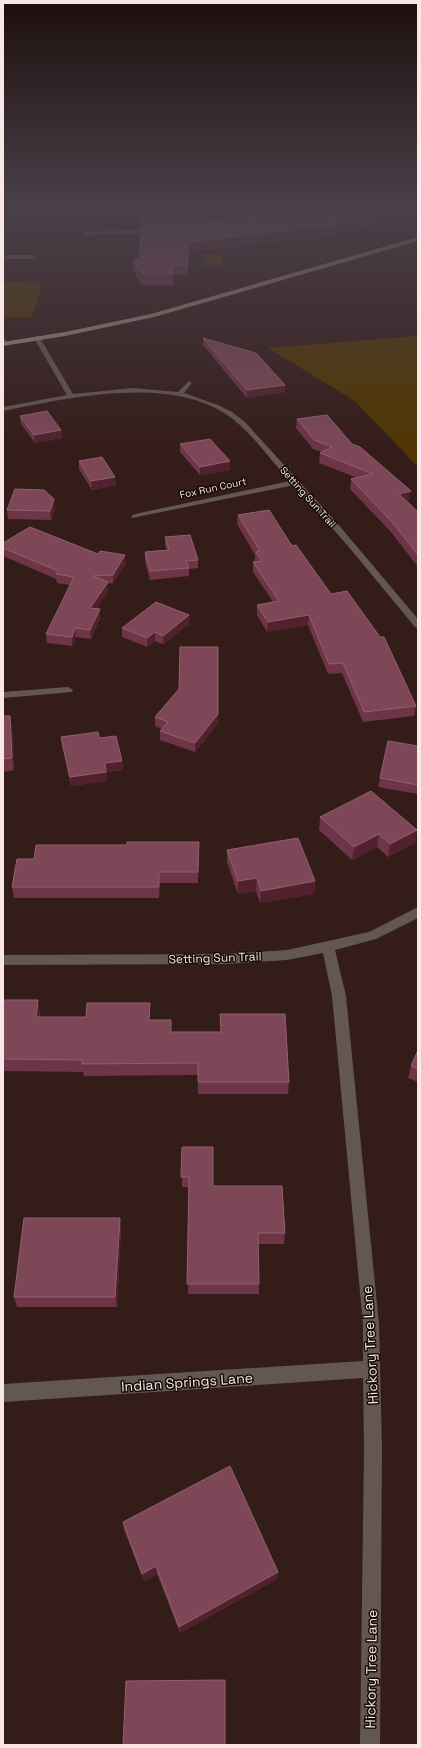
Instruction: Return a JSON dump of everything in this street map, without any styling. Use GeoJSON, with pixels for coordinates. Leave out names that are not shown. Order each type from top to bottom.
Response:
{"type":"FeatureCollection","features":[{"type":"Feature","properties":{"kind":"main road"},"geometry":{"type":"LineString","coordinates":[[4,342],[118,324],[182,309],[254,288]]}},
{"type":"Feature","properties":{"kind":"street"},"geometry":{"type":"LineString","coordinates":[[37,338],[71,396]]}},
{"type":"Feature","properties":{"kind":"street"},"geometry":{"type":"LineString","coordinates":[[179,395],[189,383]]}},
{"type":"Feature","properties":{"kind":"street","name":"Setting Sun Trail"},"geometry":{"type":"LineString","coordinates":[[3,409],[71,396],[118,391],[141,391],[179,395],[213,405],[236,419],[296,482],[393,593],[418,625]]}},
{"type":"Feature","properties":{"kind":"street","name":"Fox Run Court"},"geometry":{"type":"LineString","coordinates":[[135,516],[296,482]]}},
{"type":"Feature","properties":{"kind":"street"},"geometry":{"type":"LineString","coordinates":[[3,695],[68,690]]}},
{"type":"Feature","properties":{"kind":"street","name":"Setting Sun Trail"},"geometry":{"type":"LineString","coordinates":[[3,960],[227,960],[287,955],[328,948],[372,936],[418,912]]}},
{"type":"Feature","properties":{"kind":"street","name":"Hickory Tree Lane"},"geometry":{"type":"LineString","coordinates":[[328,948],[339,996],[371,1324],[374,1449],[370,1745]]}},
{"type":"Feature","properties":{"kind":"street","name":"Indian Springs Lane"},"geometry":{"type":"LineString","coordinates":[[3,1393],[108,1388],[372,1368]]}},
{"type":"Feature","properties":{"kind":"shaded area"},"geometry":{"type":"Polygon","coordinates":[[[3,288],[41,288],[32,317],[3,317],[3,288]]]}},
{"type":"Feature","properties":{"kind":"shaded area"},"geometry":{"type":"Polygon","coordinates":[[[418,336],[418,467],[355,401],[268,348],[418,336]]]}},
{"type":"Feature","properties":{"kind":"building"},"geometry":{"type":"Polygon","coordinates":[[[203,338],[256,353],[285,385],[247,390],[203,338]]]}},
{"type":"Feature","properties":{"kind":"building"},"geometry":{"type":"Polygon","coordinates":[[[47,411],[61,430],[34,435],[20,416],[47,411]]]}},
{"type":"Feature","properties":{"kind":"building"},"geometry":{"type":"Polygon","coordinates":[[[327,415],[352,444],[360,447],[411,491],[399,494],[418,512],[418,555],[392,522],[351,479],[373,474],[320,453],[332,447],[314,440],[297,419],[327,415]]]}},
{"type":"Feature","properties":{"kind":"building"},"geometry":{"type":"Polygon","coordinates":[[[210,439],[230,461],[200,467],[180,444],[210,439]]]}},
{"type":"Feature","properties":{"kind":"building"},"geometry":{"type":"Polygon","coordinates":[[[102,457],[115,477],[91,481],[79,461],[102,457]]]}},
{"type":"Feature","properties":{"kind":"building"},"geometry":{"type":"Polygon","coordinates":[[[15,489],[44,490],[54,499],[50,511],[7,510],[15,489]]]}},
{"type":"Feature","properties":{"kind":"building"},"geometry":{"type":"Polygon","coordinates":[[[269,510],[292,546],[296,545],[331,594],[347,591],[380,637],[384,637],[416,706],[364,712],[343,663],[329,664],[309,615],[268,622],[257,605],[279,601],[253,562],[262,561],[256,552],[260,551],[238,515],[269,510]]]}},
{"type":"Feature","properties":{"kind":"building"},"geometry":{"type":"Polygon","coordinates":[[[30,527],[98,554],[100,551],[125,555],[113,575],[93,576],[108,582],[90,608],[100,609],[90,630],[75,628],[72,637],[46,634],[74,577],[56,574],[58,571],[3,548],[3,543],[30,527]]]}},
{"type":"Feature","properties":{"kind":"building"},"geometry":{"type":"Polygon","coordinates":[[[190,535],[198,560],[186,561],[189,568],[150,571],[145,552],[169,550],[165,537],[190,535]]]}},
{"type":"Feature","properties":{"kind":"building"},"geometry":{"type":"Polygon","coordinates":[[[156,602],[189,615],[163,636],[155,632],[147,638],[122,628],[156,602]]]}},
{"type":"Feature","properties":{"kind":"building"},"geometry":{"type":"Polygon","coordinates":[[[180,647],[218,647],[218,714],[195,743],[160,731],[168,722],[155,717],[179,689],[180,647]]]}},
{"type":"Feature","properties":{"kind":"building"},"geometry":{"type":"Polygon","coordinates":[[[3,716],[10,716],[12,758],[3,759],[3,716]]]}},
{"type":"Feature","properties":{"kind":"building"},"geometry":{"type":"Polygon","coordinates":[[[98,732],[99,738],[116,736],[122,761],[105,763],[106,772],[70,777],[61,737],[98,732]]]}},
{"type":"Feature","properties":{"kind":"building"},"geometry":{"type":"Polygon","coordinates":[[[388,741],[418,746],[418,785],[380,778],[388,741]]]}},
{"type":"Feature","properties":{"kind":"building"},"geometry":{"type":"Polygon","coordinates":[[[371,791],[417,830],[390,844],[379,834],[354,847],[320,817],[371,791]]]}},
{"type":"Feature","properties":{"kind":"building"},"geometry":{"type":"Polygon","coordinates":[[[298,838],[315,881],[261,891],[257,878],[238,881],[227,850],[298,838]]]}},
{"type":"Feature","properties":{"kind":"building"},"geometry":{"type":"Polygon","coordinates":[[[127,842],[199,842],[198,872],[159,872],[159,887],[12,887],[17,859],[34,859],[36,845],[127,845],[127,842]]]}},
{"type":"Feature","properties":{"kind":"building"},"geometry":{"type":"Polygon","coordinates":[[[3,1000],[38,1000],[36,1017],[86,1017],[87,1003],[150,1003],[149,1020],[171,1020],[171,1032],[221,1032],[220,1014],[285,1014],[289,1082],[198,1082],[198,1063],[82,1064],[82,1060],[3,1059],[3,1000]]]}},
{"type":"Feature","properties":{"kind":"building"},"geometry":{"type":"Polygon","coordinates":[[[418,1050],[418,1069],[411,1066],[418,1050]]]}},
{"type":"Feature","properties":{"kind":"building"},"geometry":{"type":"Polygon","coordinates":[[[182,1147],[213,1147],[213,1186],[282,1186],[285,1233],[258,1233],[259,1284],[187,1284],[189,1177],[181,1177],[182,1147]]]}},
{"type":"Feature","properties":{"kind":"building"},"geometry":{"type":"Polygon","coordinates":[[[24,1218],[120,1218],[115,1297],[14,1297],[24,1218]]]}},
{"type":"Feature","properties":{"kind":"building"},"geometry":{"type":"Polygon","coordinates":[[[230,1466],[278,1572],[179,1627],[156,1566],[142,1574],[123,1522],[230,1466]]]}},
{"type":"Feature","properties":{"kind":"building"},"geometry":{"type":"Polygon","coordinates":[[[225,1680],[225,1745],[123,1745],[126,1681],[225,1680]]]}}]}
